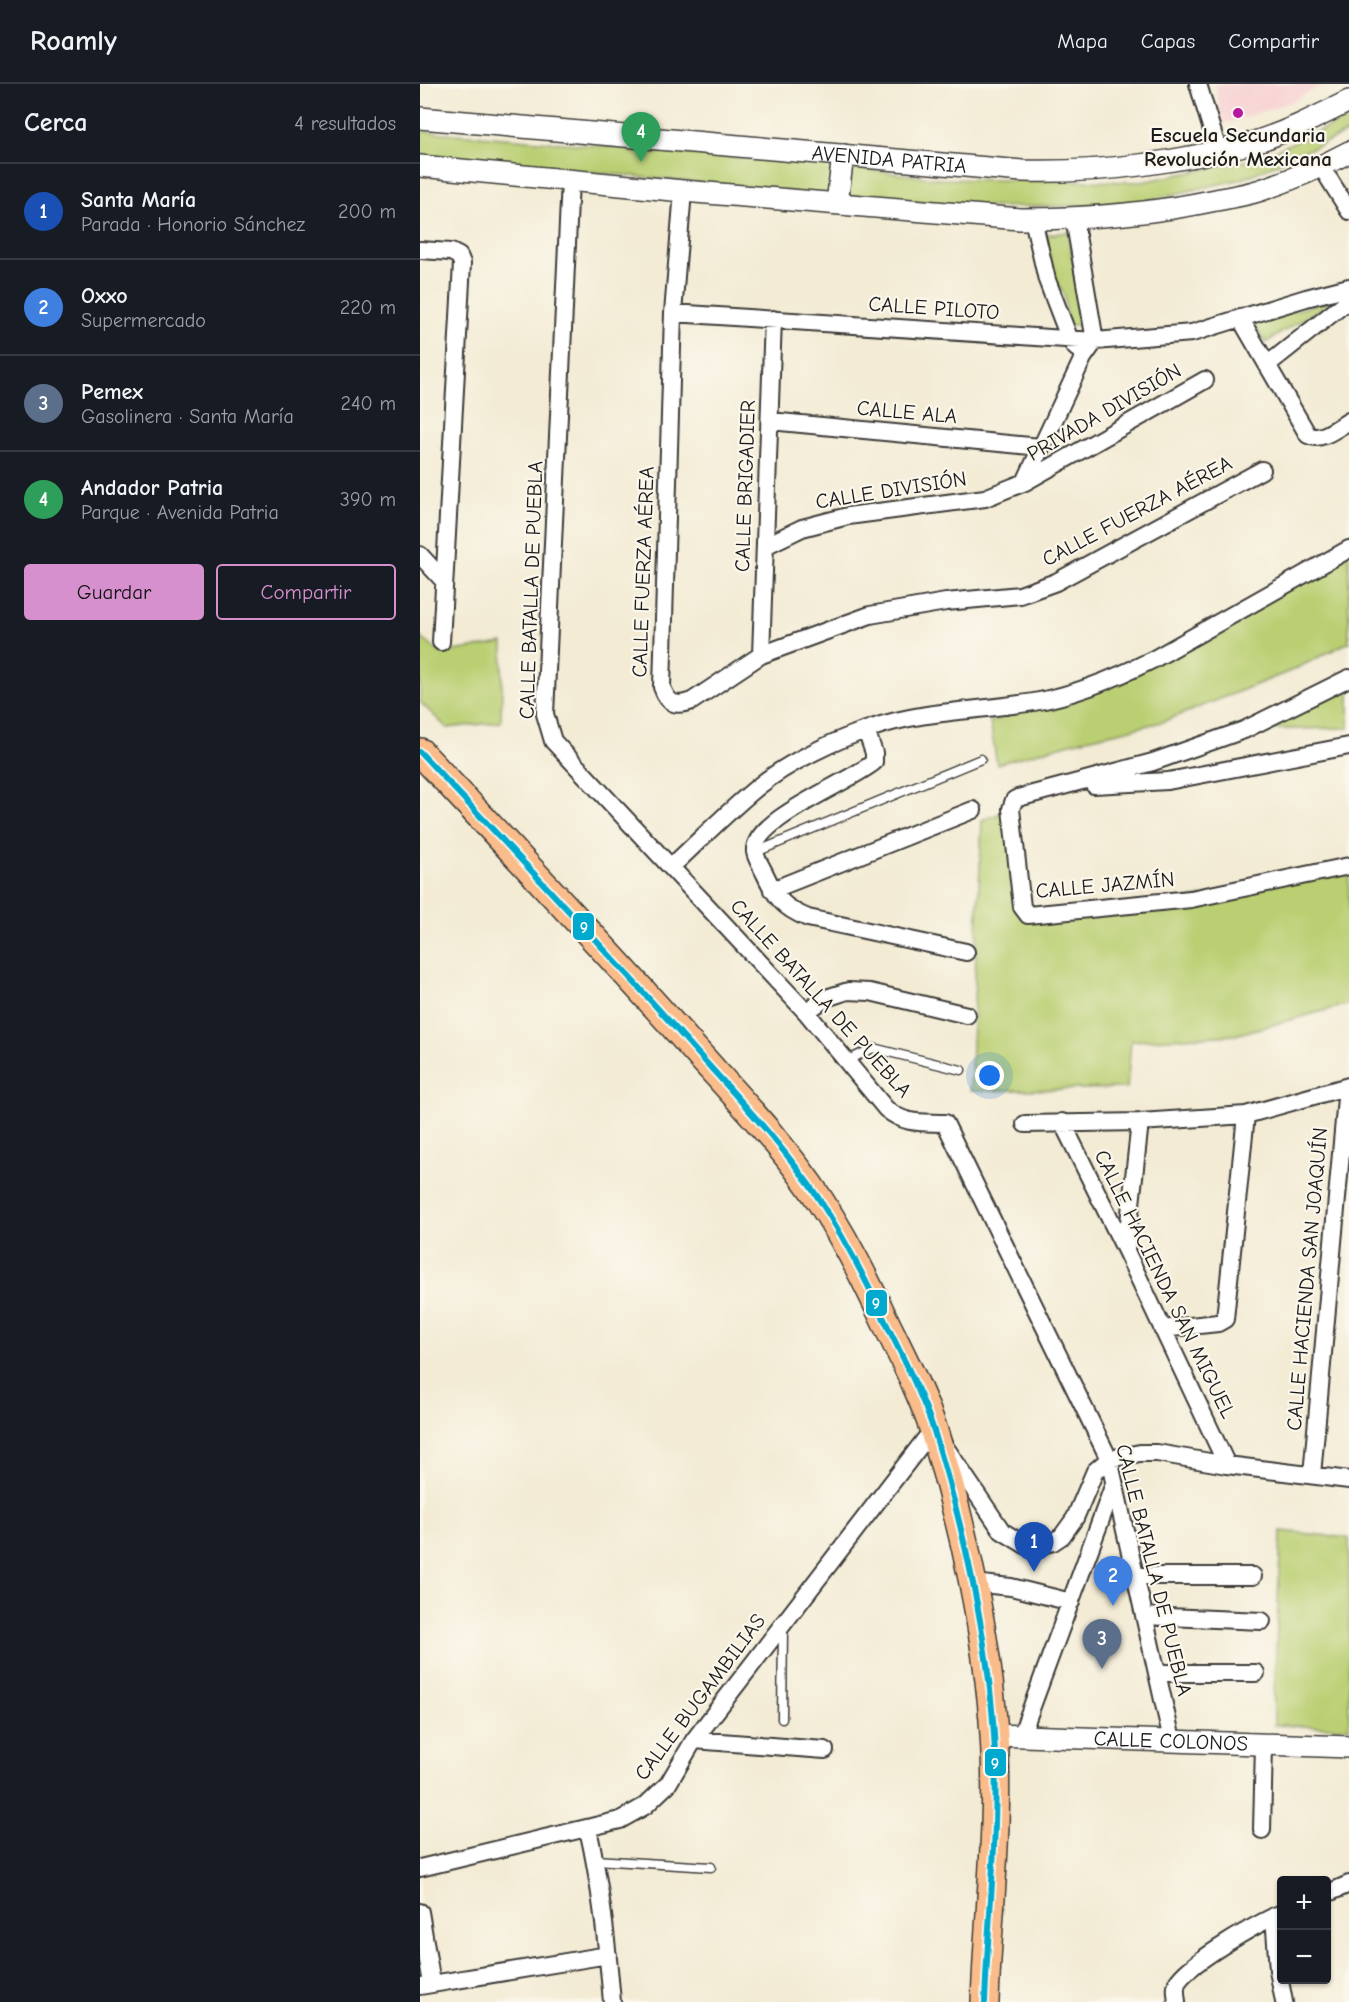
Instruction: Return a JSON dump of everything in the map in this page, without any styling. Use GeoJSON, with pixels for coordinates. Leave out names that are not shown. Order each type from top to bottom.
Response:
{"type":"FeatureCollection","features":[{"type":"Feature","properties":{"kind":"highway"},"geometry":{"type":"LineString","coordinates":[[420,752],[636,983],[748,1110],[817,1196],[866,1280],[912,1376],[933,1429],[972,1582],[994,1735],[994,1833],[985,2002]]}},
{"type":"Feature","properties":{"kind":"street"},"geometry":{"type":"LineString","coordinates":[[1198,84],[1218,150]]}},
{"type":"Feature","properties":{"kind":"street","name":"AVENIDA PATRIA"},"geometry":{"type":"LineString","coordinates":[[420,118],[1022,171],[1060,172],[1168,160],[1250,143],[1312,120],[1349,101]]}},
{"type":"Feature","properties":{"kind":"street"},"geometry":{"type":"LineString","coordinates":[[420,166],[683,191],[1033,219],[1074,218],[1175,209],[1259,191],[1349,152]]}},
{"type":"Feature","properties":{"kind":"street"},"geometry":{"type":"LineString","coordinates":[[837,203],[843,155]]}},
{"type":"Feature","properties":{"kind":"street"},"geometry":{"type":"LineString","coordinates":[[1321,166],[1349,211]]}},
{"type":"Feature","properties":{"kind":"street","name":"CALLE BATALLA DE PUEBLA"},"geometry":{"type":"LineString","coordinates":[[570,180],[545,714],[553,741],[807,1012],[886,1108],[898,1119],[945,1123],[1109,1459],[1172,1740]]}},
{"type":"Feature","properties":{"kind":"street","name":"CALLE FUERZA AÉREA"},"geometry":{"type":"LineString","coordinates":[[683,191],[673,313],[662,687],[666,698],[675,704],[692,701],[761,655],[870,615],[946,602],[1020,594],[1056,582],[1262,470]]}},
{"type":"Feature","properties":{"kind":"street"},"geometry":{"type":"LineString","coordinates":[[1025,482],[1083,357],[1095,341],[1074,218]]}},
{"type":"Feature","properties":{"kind":"street"},"geometry":{"type":"LineString","coordinates":[[1033,219],[1047,280],[1070,340],[1083,357]]}},
{"type":"Feature","properties":{"kind":"street"},"geometry":{"type":"LineString","coordinates":[[420,250],[451,252],[459,256],[462,263],[441,642]]}},
{"type":"Feature","properties":{"kind":"street","name":"CALLE PILOTO"},"geometry":{"type":"LineString","coordinates":[[673,313],[1095,341],[1192,333],[1349,287]]}},
{"type":"Feature","properties":{"kind":"street"},"geometry":{"type":"LineString","coordinates":[[1267,365],[1349,300]]}},
{"type":"Feature","properties":{"kind":"street"},"geometry":{"type":"LineString","coordinates":[[1240,318],[1308,435],[1313,438],[1320,437],[1349,421]]}},
{"type":"Feature","properties":{"kind":"street","name":"CALLE BRIGADIER"},"geometry":{"type":"LineString","coordinates":[[761,655],[773,319]]}},
{"type":"Feature","properties":{"kind":"street","name":"PRIVADA DIVISIÓN"},"geometry":{"type":"LineString","coordinates":[[1025,482],[1205,380]]}},
{"type":"Feature","properties":{"kind":"street","name":"CALLE ALA"},"geometry":{"type":"LineString","coordinates":[[770,421],[1041,447]]}},
{"type":"Feature","properties":{"kind":"street","name":"CALLE DIVISIÓN"},"geometry":{"type":"LineString","coordinates":[[765,546],[802,528],[848,516],[985,498],[1025,482]]}},
{"type":"Feature","properties":{"kind":"street"},"geometry":{"type":"LineString","coordinates":[[672,866],[760,785],[820,750],[866,730],[906,719],[1034,702],[1070,693],[1126,673],[1349,549]]}},
{"type":"Feature","properties":{"kind":"street"},"geometry":{"type":"LineString","coordinates":[[420,555],[443,580]]}},
{"type":"Feature","properties":{"kind":"street","name":"CALLE JAZMÍN"},"geometry":{"type":"LineString","coordinates":[[1349,678],[1244,730],[1153,762],[1018,798],[1012,804],[1022,907],[1028,915],[1191,899],[1349,866]]}},
{"type":"Feature","properties":{"kind":"street"},"geometry":{"type":"LineString","coordinates":[[866,730],[874,753],[874,762],[780,818],[765,829],[757,840],[755,852],[772,890],[789,910],[808,918],[966,952]]}},
{"type":"Feature","properties":{"kind":"street","name":"CALLE JAZMÍN"},"geometry":{"type":"LineString","coordinates":[[1060,787],[1168,781],[1349,746]]}},
{"type":"Feature","properties":{"kind":"street"},"geometry":{"type":"LineString","coordinates":[[772,890],[973,810]]}},
{"type":"Feature","properties":{"kind":"street"},"geometry":{"type":"LineString","coordinates":[[807,1012],[826,998],[848,991],[870,992],[967,1016]]}},
{"type":"Feature","properties":{"kind":"street"},"geometry":{"type":"LineString","coordinates":[[1025,1124],[1140,1122],[1246,1115],[1348,1087]]}},
{"type":"Feature","properties":{"kind":"street","name":"CALLE HACIENDA SAN JOAQUÍN"},"geometry":{"type":"LineString","coordinates":[[1312,1475],[1348,1087]]}},
{"type":"Feature","properties":{"kind":"street"},"geometry":{"type":"LineString","coordinates":[[1162,1329],[1218,1323],[1226,1319],[1246,1115]]}},
{"type":"Feature","properties":{"kind":"street","name":"CALLE HACIENDA SAN MIGUEL"},"geometry":{"type":"LineString","coordinates":[[1062,1122],[1227,1465]]}},
{"type":"Feature","properties":{"kind":"street"},"geometry":{"type":"LineString","coordinates":[[1126,1251],[1140,1122]]}},
{"type":"Feature","properties":{"kind":"street"},"geometry":{"type":"LineString","coordinates":[[933,1429],[1002,1531],[1025,1545],[1043,1546],[1062,1536],[1075,1518],[1095,1471],[1109,1459],[1140,1453],[1157,1453],[1227,1465],[1349,1480]]}},
{"type":"Feature","properties":{"kind":"street","name":"CALLE BUGAMBILIAS"},"geometry":{"type":"LineString","coordinates":[[420,1868],[588,1829],[620,1820],[645,1806],[668,1784],[694,1740],[933,1429]]}},
{"type":"Feature","properties":{"kind":"street"},"geometry":{"type":"LineString","coordinates":[[1021,1736],[1114,1484]]}},
{"type":"Feature","properties":{"kind":"street"},"geometry":{"type":"LineString","coordinates":[[1135,1576],[1253,1576]]}},
{"type":"Feature","properties":{"kind":"street"},"geometry":{"type":"LineString","coordinates":[[972,1582],[1032,1591],[1071,1602]]}},
{"type":"Feature","properties":{"kind":"street"},"geometry":{"type":"LineString","coordinates":[[1144,1616],[1262,1621]]}},
{"type":"Feature","properties":{"kind":"street"},"geometry":{"type":"LineString","coordinates":[[1157,1673],[1256,1673]]}},
{"type":"Feature","properties":{"kind":"street","name":"CALLE COLONOS"},"geometry":{"type":"LineString","coordinates":[[994,1735],[1349,1747]]}},
{"type":"Feature","properties":{"kind":"street"},"geometry":{"type":"LineString","coordinates":[[694,1740],[825,1750]]}},
{"type":"Feature","properties":{"kind":"street"},"geometry":{"type":"LineString","coordinates":[[1262,1830],[1264,1744]]}},
{"type":"Feature","properties":{"kind":"street"},"geometry":{"type":"LineString","coordinates":[[588,1829],[595,1860],[612,2002]]}},
{"type":"Feature","properties":{"kind":"street"},"geometry":{"type":"LineString","coordinates":[[1331,1892],[1349,1884]]}},
{"type":"Feature","properties":{"kind":"street"},"geometry":{"type":"LineString","coordinates":[[420,1912],[426,1985],[608,1955]]}},
{"type":"Feature","properties":{"kind":"street"},"geometry":{"type":"LineString","coordinates":[[1177,2002],[1175,1990],[1178,1981],[1191,1968],[1241,1935],[1277,1916]]}},
{"type":"Feature","properties":{"kind":"street"},"geometry":{"type":"LineString","coordinates":[[1278,1930],[1278,1970],[1284,2002]]}},
{"type":"Feature","properties":{"kind":"lane"},"geometry":{"type":"LineString","coordinates":[[755,852],[981,759]]}},
{"type":"Feature","properties":{"kind":"lane"},"geometry":{"type":"LineString","coordinates":[[847,1061],[873,1048],[961,1070]]}},
{"type":"Feature","properties":{"kind":"lane"},"geometry":{"type":"LineString","coordinates":[[782,1719],[783,1624]]}},
{"type":"Feature","properties":{"kind":"lane"},"geometry":{"type":"LineString","coordinates":[[595,1860],[711,1867]]}},
{"type":"Feature","properties":{"kind":"shaded area","name":"Escuela Secundaria Revolución Mexicana"},"geometry":{"type":"Polygon","coordinates":[[[1215,84],[1324,84],[1290,102],[1222,125],[1215,84]]]}},
{"type":"Feature","properties":{"kind":"green space"},"geometry":{"type":"Polygon","coordinates":[[[1349,118],[1349,132],[1242,179],[1125,205],[979,207],[805,193],[420,155],[420,131],[829,165],[941,179],[1142,182],[1255,159],[1349,118]]]}},
{"type":"Feature","properties":{"kind":"green space"},"geometry":{"type":"Polygon","coordinates":[[[1068,232],[1083,323],[1068,326],[1064,295],[1054,277],[1045,235],[1068,232]]]}},
{"type":"Feature","properties":{"kind":"green space"},"geometry":{"type":"Polygon","coordinates":[[[1337,298],[1265,343],[1254,323],[1337,298]]]}},
{"type":"Feature","properties":{"kind":"green space"},"geometry":{"type":"Polygon","coordinates":[[[1349,550],[1349,642],[1293,670],[1162,722],[1074,742],[997,764],[990,722],[1126,673],[1349,550]]]}},
{"type":"Feature","properties":{"kind":"green space"},"geometry":{"type":"Polygon","coordinates":[[[420,637],[441,653],[503,643],[501,722],[447,728],[420,702],[420,637]]]}},
{"type":"Feature","properties":{"kind":"green space"},"geometry":{"type":"Polygon","coordinates":[[[1349,677],[1349,728],[1244,730],[1349,677]]]}},
{"type":"Feature","properties":{"kind":"green space"},"geometry":{"type":"Polygon","coordinates":[[[1011,809],[1024,912],[1191,899],[1349,866],[1349,1004],[1235,1035],[1131,1041],[1127,1088],[970,1091],[982,820],[1011,809]]]}},
{"type":"Feature","properties":{"kind":"green space"},"geometry":{"type":"Polygon","coordinates":[[[1281,1531],[1349,1538],[1349,1728],[1274,1725],[1281,1531]]]}},
{"type":"Feature","properties":{"kind":"transit line","name":"9"},"geometry":{"type":"LineString","coordinates":[[420,752],[627,974],[775,1140],[819,1199],[846,1243],[917,1388],[934,1431],[955,1504],[973,1582],[991,1698],[996,1802],[985,2002]]}},
{"type":"Feature","properties":{"kind":"place","name":"Escuela Secundaria Revolución Mexicana"},"geometry":{"type":"Point","coordinates":[1238,113]}},
{"type":"Feature","properties":{"kind":"place","name":"Andador Patria"},"geometry":{"type":"Point","coordinates":[641,162]}},
{"type":"Feature","properties":{"kind":"place","name":"Santa María"},"geometry":{"type":"Point","coordinates":[1034,1572]}},
{"type":"Feature","properties":{"kind":"place","name":"Oxxo"},"geometry":{"type":"Point","coordinates":[1113,1606]}},
{"type":"Feature","properties":{"kind":"place","name":"Pemex"},"geometry":{"type":"Point","coordinates":[1102,1669]}}]}
